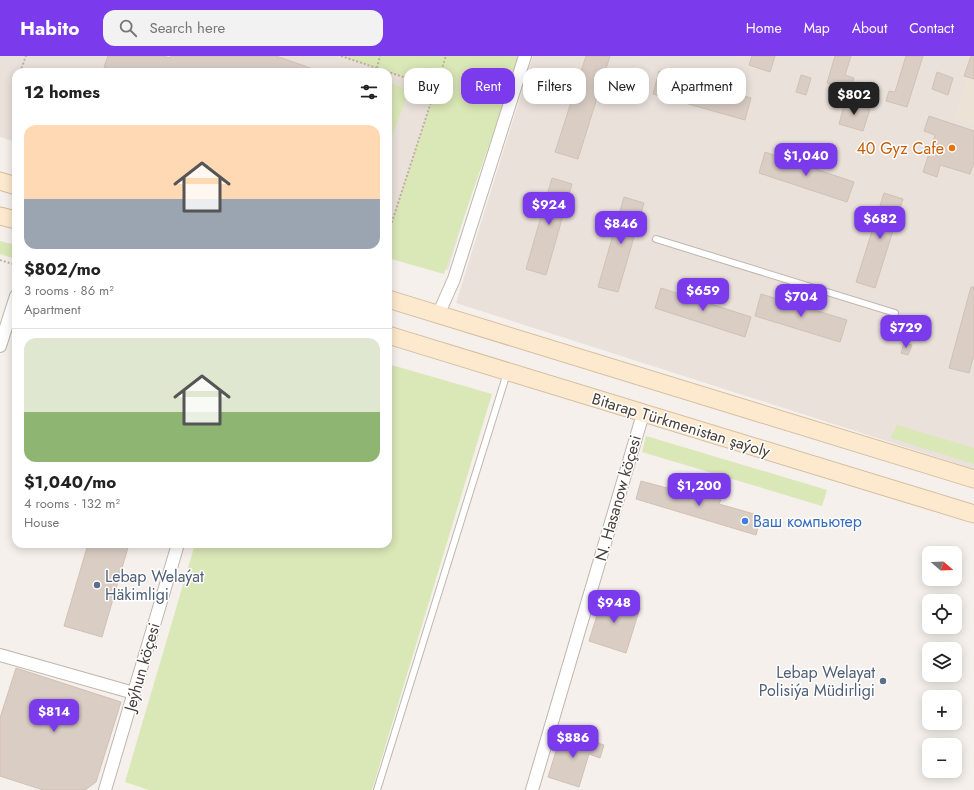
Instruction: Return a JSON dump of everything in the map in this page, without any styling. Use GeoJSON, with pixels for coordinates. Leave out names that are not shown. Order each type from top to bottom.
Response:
{"type":"FeatureCollection","features":[{"type":"Feature","properties":{"kind":"main road"},"geometry":{"type":"LineString","coordinates":[[0,216],[12,219]]}},
{"type":"Feature","properties":{"kind":"main road"},"geometry":{"type":"LineString","coordinates":[[392,300],[974,479]]}},
{"type":"Feature","properties":{"kind":"main road","name":"Bitarap Türkmenistan şaýoly"},"geometry":{"type":"LineString","coordinates":[[392,336],[974,514]]}},
{"type":"Feature","properties":{"kind":"street"},"geometry":{"type":"LineString","coordinates":[[438,315],[454,279],[524,56]]}},
{"type":"Feature","properties":{"kind":"street"},"geometry":{"type":"LineString","coordinates":[[0,346],[12,308]]}},
{"type":"Feature","properties":{"kind":"street","name":"N. Hasanow köçesi"},"geometry":{"type":"LineString","coordinates":[[532,790],[643,414]]}},
{"type":"Feature","properties":{"kind":"street","name":"Jeýhun köçesi"},"geometry":{"type":"LineString","coordinates":[[105,790],[177,548]]}},
{"type":"Feature","properties":{"kind":"street"},"geometry":{"type":"LineString","coordinates":[[0,655],[134,693]]}},
{"type":"Feature","properties":{"kind":"lane"},"geometry":{"type":"LineString","coordinates":[[656,239],[896,313]]}},
{"type":"Feature","properties":{"kind":"lane"},"geometry":{"type":"LineString","coordinates":[[377,790],[508,372]]}},
{"type":"Feature","properties":{"kind":"path"},"geometry":{"type":"LineString","coordinates":[[22,68],[26,56]]}},
{"type":"Feature","properties":{"kind":"path"},"geometry":{"type":"LineString","coordinates":[[341,56],[377,68],[380,56]]}},
{"type":"Feature","properties":{"kind":"path"},"geometry":{"type":"LineString","coordinates":[[442,68],[446,56]]}},
{"type":"Feature","properties":{"kind":"path"},"geometry":{"type":"LineString","coordinates":[[392,73],[404,77]]}},
{"type":"Feature","properties":{"kind":"path"},"geometry":{"type":"LineString","coordinates":[[392,220],[431,104]]}},
{"type":"Feature","properties":{"kind":"path"},"geometry":{"type":"LineString","coordinates":[[0,260],[12,264]]}},
{"type":"Feature","properties":{"kind":"shaded area"},"geometry":{"type":"Polygon","coordinates":[[[0,56],[513,56],[509,68],[461,68],[461,104],[498,104],[448,270],[392,254],[392,68],[12,68],[12,141],[0,137],[0,56]]]}},
{"type":"Feature","properties":{"kind":"shaded area"},"geometry":{"type":"Polygon","coordinates":[[[533,56],[974,56],[974,469],[456,303],[523,88],[523,104],[586,104],[586,68],[529,68],[533,56]]]}},
{"type":"Feature","properties":{"kind":"shaded area"},"geometry":{"type":"Polygon","coordinates":[[[974,56],[974,125],[954,118],[974,56]]]}},
{"type":"Feature","properties":{"kind":"green space"},"geometry":{"type":"Polygon","coordinates":[[[341,56],[520,56],[515,70],[515,68],[461,68],[461,104],[503,104],[444,274],[392,259],[392,222],[431,104],[453,104],[453,68],[404,68],[404,77],[392,73],[392,68],[377,68],[341,56]]]}},
{"type":"Feature","properties":{"kind":"green space"},"geometry":{"type":"Polygon","coordinates":[[[392,84],[404,88],[404,104],[392,136],[392,84]]]}},
{"type":"Feature","properties":{"kind":"green space"},"geometry":{"type":"Polygon","coordinates":[[[0,241],[12,244],[12,258],[0,254],[0,241]]]}},
{"type":"Feature","properties":{"kind":"green space"},"geometry":{"type":"Polygon","coordinates":[[[392,365],[492,394],[372,790],[149,790],[125,782],[194,548],[392,548],[392,365]]]}},
{"type":"Feature","properties":{"kind":"green space"},"geometry":{"type":"Polygon","coordinates":[[[897,425],[974,448],[974,464],[891,438],[897,425]]]}},
{"type":"Feature","properties":{"kind":"green space"},"geometry":{"type":"Polygon","coordinates":[[[646,436],[827,490],[822,506],[642,452],[646,436]]]}},
{"type":"Feature","properties":{"kind":"building"},"geometry":{"type":"Polygon","coordinates":[[[108,56],[163,56],[170,58],[171,56],[276,56],[310,68],[107,68],[104,67],[108,56]]]}},
{"type":"Feature","properties":{"kind":"building"},"geometry":{"type":"Polygon","coordinates":[[[586,56],[610,56],[606,68],[594,68],[595,104],[578,159],[555,152],[570,104],[586,104],[586,68],[582,68],[586,56]]]}},
{"type":"Feature","properties":{"kind":"building"},"geometry":{"type":"Polygon","coordinates":[[[752,56],[775,56],[770,72],[749,65],[752,56]]]}},
{"type":"Feature","properties":{"kind":"building"},"geometry":{"type":"Polygon","coordinates":[[[835,56],[851,56],[845,75],[854,78],[850,90],[827,83],[835,56]]]}},
{"type":"Feature","properties":{"kind":"building"},"geometry":{"type":"Polygon","coordinates":[[[906,56],[923,56],[907,107],[886,101],[889,91],[895,92],[906,56]]]}},
{"type":"Feature","properties":{"kind":"building"},"geometry":{"type":"Polygon","coordinates":[[[971,56],[974,56],[974,79],[964,76],[971,56]]]}},
{"type":"Feature","properties":{"kind":"building"},"geometry":{"type":"Polygon","coordinates":[[[937,72],[953,78],[948,95],[932,89],[937,72]]]}},
{"type":"Feature","properties":{"kind":"building"},"geometry":{"type":"Polygon","coordinates":[[[801,75],[811,78],[806,95],[796,92],[801,75]]]}},
{"type":"Feature","properties":{"kind":"building"},"geometry":{"type":"Polygon","coordinates":[[[657,79],[657,95],[653,94],[657,79]]]}},
{"type":"Feature","properties":{"kind":"building"},"geometry":{"type":"Polygon","coordinates":[[[746,97],[751,98],[745,120],[688,104],[746,104],[746,97]]]}},
{"type":"Feature","properties":{"kind":"building"},"geometry":{"type":"Polygon","coordinates":[[[845,102],[870,109],[863,131],[839,124],[845,102]]]}},
{"type":"Feature","properties":{"kind":"building","name":"40 Gyz Cafe"},"geometry":{"type":"Polygon","coordinates":[[[929,116],[974,131],[974,163],[970,174],[940,165],[937,177],[923,172],[935,135],[924,131],[929,116]]]}},
{"type":"Feature","properties":{"kind":"building"},"geometry":{"type":"Polygon","coordinates":[[[765,152],[854,182],[847,202],[759,173],[765,152]]]}},
{"type":"Feature","properties":{"kind":"building"},"geometry":{"type":"Polygon","coordinates":[[[552,178],[572,184],[546,275],[526,269],[552,178]]]}},
{"type":"Feature","properties":{"kind":"building"},"geometry":{"type":"Polygon","coordinates":[[[884,193],[903,199],[875,288],[856,282],[884,193]]]}},
{"type":"Feature","properties":{"kind":"building"},"geometry":{"type":"Polygon","coordinates":[[[624,197],[644,203],[618,292],[598,287],[624,197]]]}},
{"type":"Feature","properties":{"kind":"building"},"geometry":{"type":"Polygon","coordinates":[[[971,287],[974,287],[974,355],[969,373],[949,368],[971,287]]]}},
{"type":"Feature","properties":{"kind":"building"},"geometry":{"type":"Polygon","coordinates":[[[661,288],[751,317],[745,337],[655,308],[661,288]]]}},
{"type":"Feature","properties":{"kind":"building"},"geometry":{"type":"Polygon","coordinates":[[[761,294],[847,320],[840,342],[755,316],[761,294]]]}},
{"type":"Feature","properties":{"kind":"building"},"geometry":{"type":"Polygon","coordinates":[[[904,343],[912,345],[908,355],[901,353],[904,343]]]}},
{"type":"Feature","properties":{"kind":"building"},"geometry":{"type":"Polygon","coordinates":[[[641,481],[667,488],[669,484],[675,486],[680,495],[688,490],[692,491],[700,502],[703,494],[721,500],[719,504],[761,516],[756,535],[636,499],[641,481]]]}},
{"type":"Feature","properties":{"kind":"building","name":"Lebap Welaýat Häkimligi"},"geometry":{"type":"Polygon","coordinates":[[[87,548],[128,548],[102,637],[64,626],[87,548]]]}},
{"type":"Feature","properties":{"kind":"building"},"geometry":{"type":"Polygon","coordinates":[[[603,596],[640,608],[626,653],[589,641],[603,596]]]}},
{"type":"Feature","properties":{"kind":"building"},"geometry":{"type":"Polygon","coordinates":[[[16,668],[121,702],[96,782],[85,790],[43,790],[0,776],[0,718],[16,668]]]}},
{"type":"Feature","properties":{"kind":"building"},"geometry":{"type":"Polygon","coordinates":[[[562,732],[604,745],[600,758],[589,754],[579,787],[548,777],[562,732]]]}},
{"type":"Feature","properties":{"kind":"place","name":"40 Gyz Cafe"},"geometry":{"type":"Point","coordinates":[952,148]}},
{"type":"Feature","properties":{"kind":"place","name":"Ваш компьютер"},"geometry":{"type":"Point","coordinates":[745,521]}},
{"type":"Feature","properties":{"kind":"place","name":"Lebap Welaýat Häkimligi"},"geometry":{"type":"Point","coordinates":[97,585]}},
{"type":"Feature","properties":{"kind":"place","name":"Lebap Welayat Polisiýa Müdirligi"},"geometry":{"type":"Point","coordinates":[883,681]}}]}
